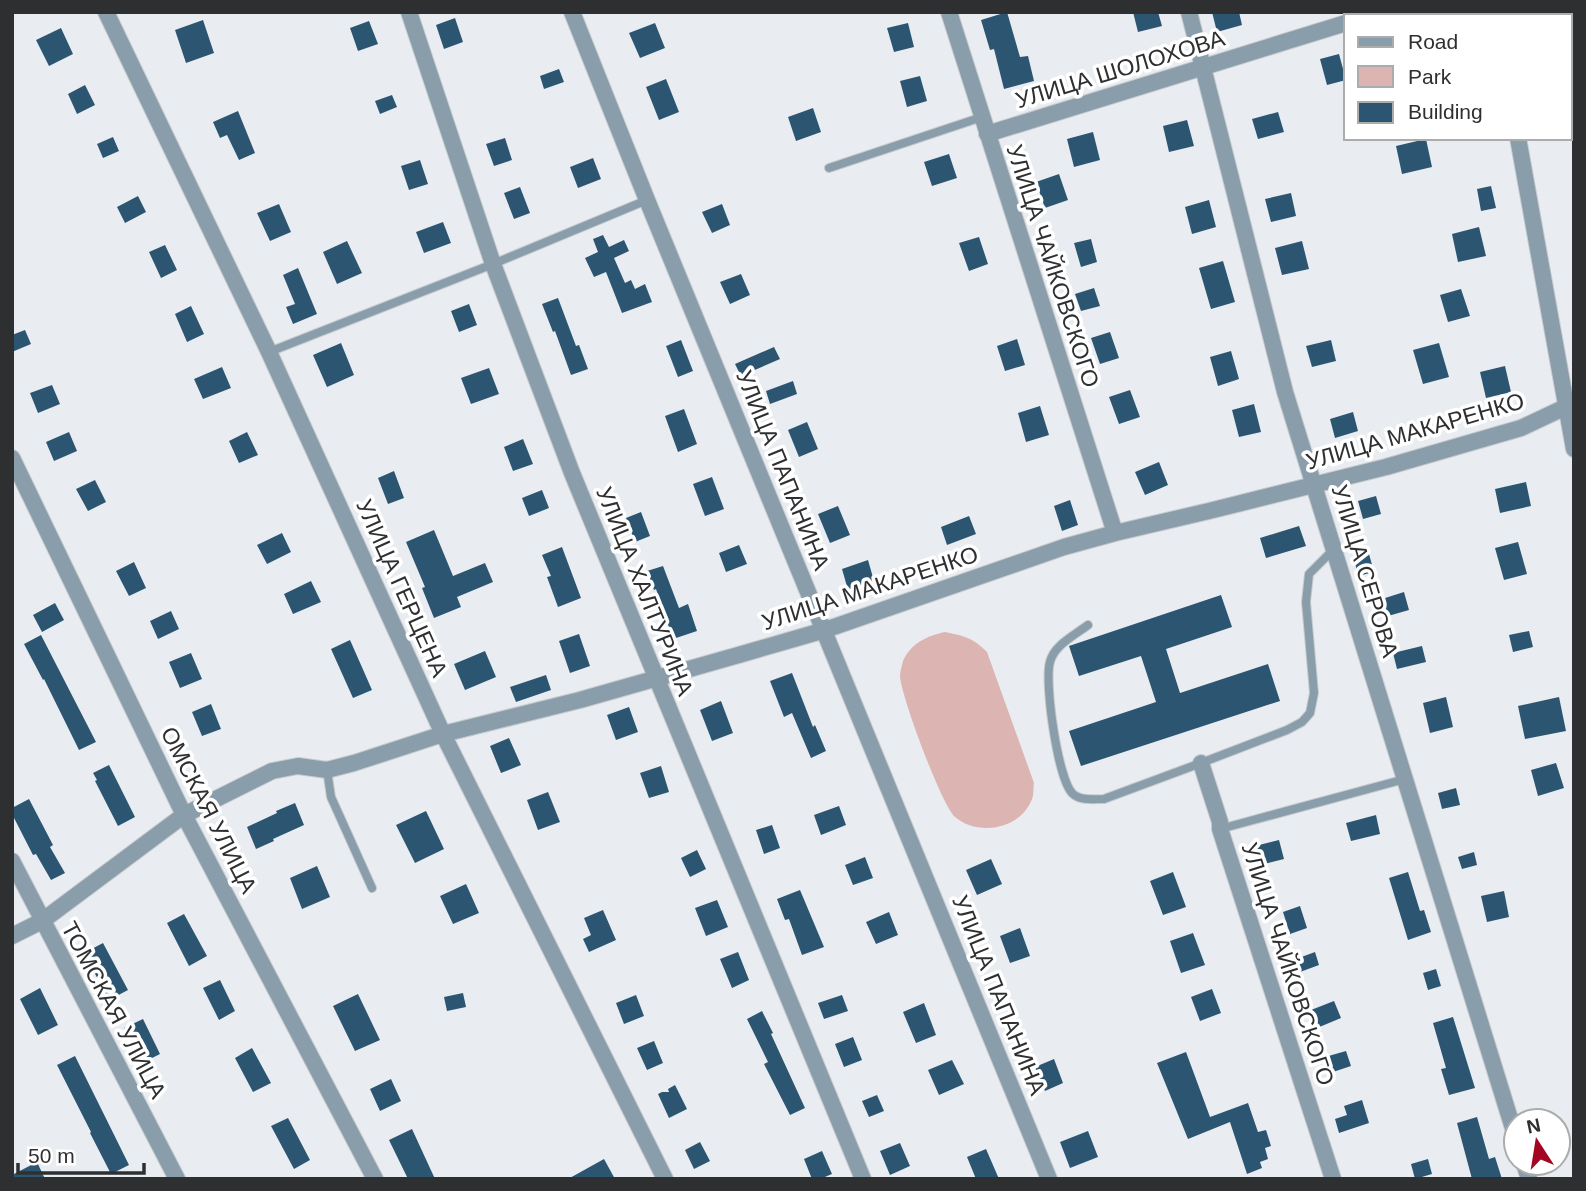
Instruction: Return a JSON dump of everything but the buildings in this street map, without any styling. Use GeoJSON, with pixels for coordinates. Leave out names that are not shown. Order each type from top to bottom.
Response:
{"type":"FeatureCollection","features":[{"type":"Feature","properties":{"kind":"street","name":"УЛИЦА ГЕРЦЕНА"},"geometry":{"type":"LineString","coordinates":[[106,12],[269,352],[443,734],[665,1179]]}},
{"type":"Feature","properties":{"kind":"street","name":"УЛИЦА ХАЛТУРИНА"},"geometry":{"type":"LineString","coordinates":[[409,12],[493,264],[572,473],[863,1179]]}},
{"type":"Feature","properties":{"kind":"street","name":"УЛИЦА ПАПАНИНА"},"geometry":{"type":"LineString","coordinates":[[572,12],[1049,1179]]}},
{"type":"Feature","properties":{"kind":"street","name":"УЛИЦА ЧАЙКОВСКОГО"},"geometry":{"type":"LineString","coordinates":[[949,12],[1115,533]]}},
{"type":"Feature","properties":{"kind":"street","name":"УЛИЦА СЕРОВА"},"geometry":{"type":"LineString","coordinates":[[1189,12],[1285,392],[1506,1107]]}},
{"type":"Feature","properties":{"kind":"street","name":"УЛИЦА ШОЛОХОВА"},"geometry":{"type":"LineString","coordinates":[[987,134],[1344,24]]}},
{"type":"Feature","properties":{"kind":"street"},"geometry":{"type":"LineString","coordinates":[[1518,140],[1570,405],[1574,449]]}},
{"type":"Feature","properties":{"kind":"street","name":"УЛИЦА МАКАРЕНКО"},"geometry":{"type":"LineString","coordinates":[[12,936],[42,921],[184,815],[272,771],[298,766],[327,770],[443,734],[580,700],[825,630],[1063,547],[1386,467],[1521,428],[1570,405]]}},
{"type":"Feature","properties":{"kind":"street","name":"ОМСКАЯ УЛИЦА"},"geometry":{"type":"LineString","coordinates":[[12,458],[184,815],[375,1179]]}},
{"type":"Feature","properties":{"kind":"street","name":"УЛИЦА ЧАЙКОВСКОГО"},"geometry":{"type":"LineString","coordinates":[[1201,763],[1333,1179]]}},
{"type":"Feature","properties":{"kind":"street","name":"ТОМСКАЯ УЛИЦА"},"geometry":{"type":"LineString","coordinates":[[12,861],[177,1179]]}},
{"type":"Feature","properties":{"kind":"lane"},"geometry":{"type":"LineString","coordinates":[[830,169],[982,117]]}},
{"type":"Feature","properties":{"kind":"lane"},"geometry":{"type":"LineString","coordinates":[[269,352],[647,200]]}},
{"type":"Feature","properties":{"kind":"lane"},"geometry":{"type":"LineString","coordinates":[[1088,625],[1055,650],[1049,663],[1048,678],[1060,766],[1074,795],[1087,800],[1104,799],[1302,722],[1310,713],[1314,693],[1306,602],[1309,574],[1334,549]]}},
{"type":"Feature","properties":{"kind":"lane"},"geometry":{"type":"LineString","coordinates":[[327,770],[331,797],[372,888]]}},
{"type":"Feature","properties":{"kind":"lane"},"geometry":{"type":"LineString","coordinates":[[1220,829],[1405,779]]}},
{"type":"Feature","properties":{"kind":"green space"},"geometry":{"type":"Polygon","coordinates":[[[945,632],[968,638],[987,652],[1034,783],[1033,797],[1026,809],[1019,817],[998,827],[975,827],[955,817],[941,793],[923,750],[902,689],[900,673],[910,649],[920,641],[945,632]]]}}]}
